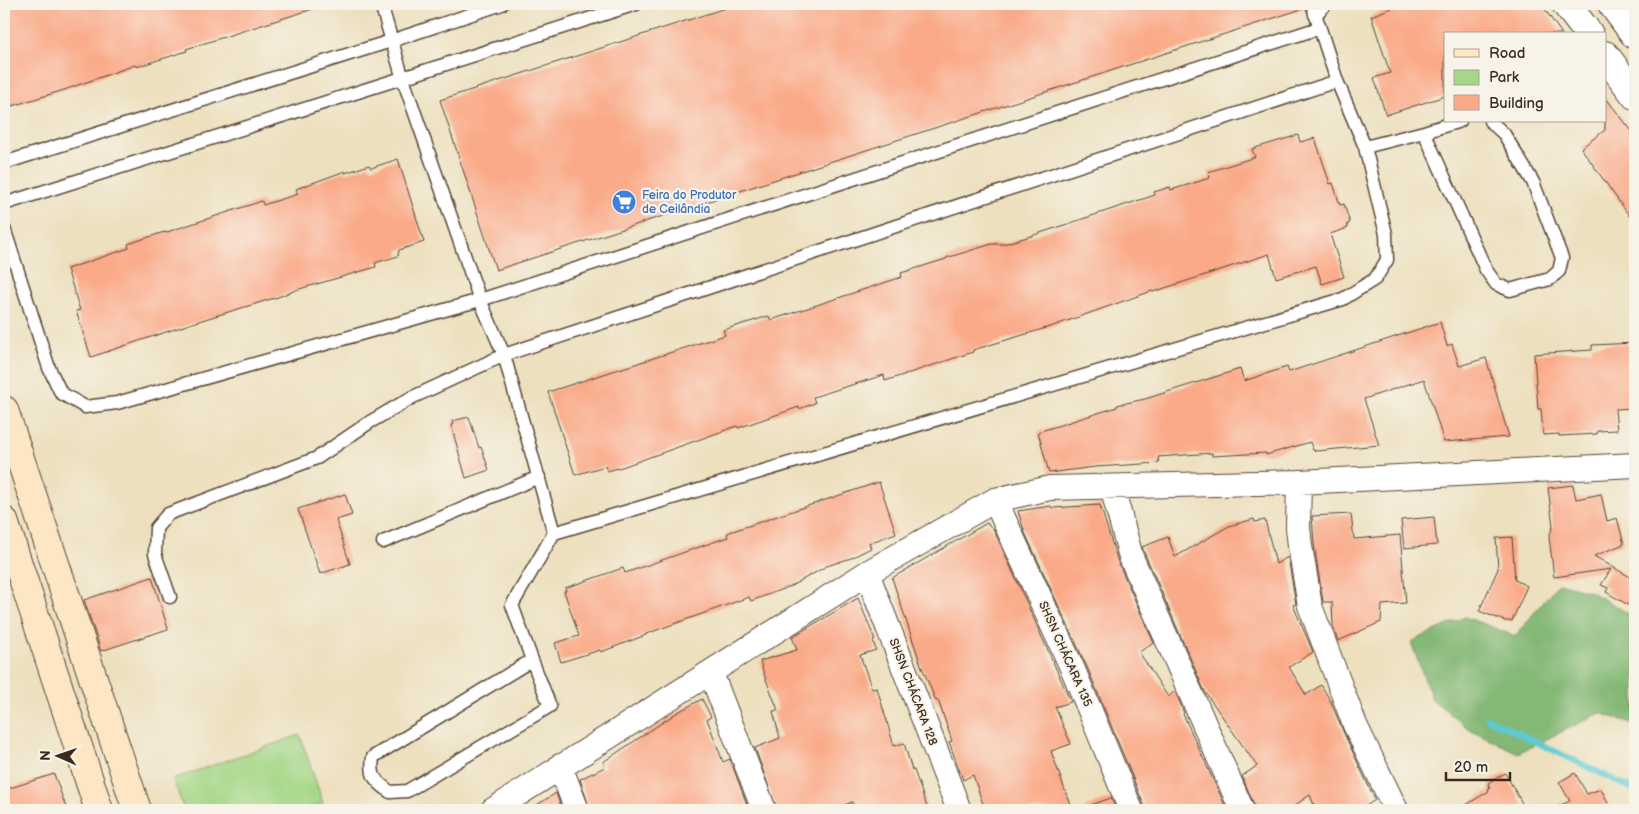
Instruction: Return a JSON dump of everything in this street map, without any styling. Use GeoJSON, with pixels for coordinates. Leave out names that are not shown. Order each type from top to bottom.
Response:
{"type":"FeatureCollection","features":[{"type":"Feature","properties":{"kind":"main road"},"geometry":{"type":"LineString","coordinates":[[4,410],[138,810]]}},
{"type":"Feature","properties":{"kind":"main road"},"geometry":{"type":"LineString","coordinates":[[4,521],[99,810]]}},
{"type":"Feature","properties":{"kind":"street"},"geometry":{"type":"LineString","coordinates":[[1566,4],[1587,32]]}},
{"type":"Feature","properties":{"kind":"street"},"geometry":{"type":"LineString","coordinates":[[1612,4],[1635,35]]}},
{"type":"Feature","properties":{"kind":"street"},"geometry":{"type":"LineString","coordinates":[[1606,57],[1635,95]]}},
{"type":"Feature","properties":{"kind":"street"},"geometry":{"type":"LineString","coordinates":[[493,810],[867,573],[995,500],[1050,488],[1299,482],[1635,465]]}},
{"type":"Feature","properties":{"kind":"street"},"geometry":{"type":"LineString","coordinates":[[1299,482],[1298,527],[1310,606],[1355,725],[1396,810]]}},
{"type":"Feature","properties":{"kind":"street"},"geometry":{"type":"LineString","coordinates":[[1112,487],[1131,557],[1242,810]]}},
{"type":"Feature","properties":{"kind":"street","name":"SHSN CHÁCARA 135"},"geometry":{"type":"LineString","coordinates":[[995,500],[1074,672],[1131,810]]}},
{"type":"Feature","properties":{"kind":"street","name":"SHSN CHÁCARA 128"},"geometry":{"type":"LineString","coordinates":[[867,573],[959,810]]}},
{"type":"Feature","properties":{"kind":"street"},"geometry":{"type":"LineString","coordinates":[[711,673],[764,810]]}},
{"type":"Feature","properties":{"kind":"street"},"geometry":{"type":"LineString","coordinates":[[560,766],[577,810]]}},
{"type":"Feature","properties":{"kind":"lane"},"geometry":{"type":"LineString","coordinates":[[381,4],[403,79],[480,300],[504,354],[554,533]]}},
{"type":"Feature","properties":{"kind":"lane"},"geometry":{"type":"LineString","coordinates":[[4,163],[502,4]]}},
{"type":"Feature","properties":{"kind":"lane"},"geometry":{"type":"LineString","coordinates":[[4,204],[636,4]]}},
{"type":"Feature","properties":{"kind":"lane"},"geometry":{"type":"LineString","coordinates":[[4,228],[49,368],[61,393],[85,407],[118,402],[480,300],[1315,16],[1326,4]]}},
{"type":"Feature","properties":{"kind":"lane"},"geometry":{"type":"LineString","coordinates":[[532,660],[374,756],[371,769],[376,781],[390,792],[407,791],[550,706],[512,605],[554,533],[1343,299],[1375,280],[1386,260],[1386,234],[1364,147],[1337,80],[1315,16]]}},
{"type":"Feature","properties":{"kind":"lane"},"geometry":{"type":"LineString","coordinates":[[170,597],[155,554],[156,528],[168,514],[317,458],[370,422],[411,398],[504,354],[1337,80]]}},
{"type":"Feature","properties":{"kind":"lane"},"geometry":{"type":"LineString","coordinates":[[1364,147],[1457,122]]}},
{"type":"Feature","properties":{"kind":"lane"},"geometry":{"type":"LineString","coordinates":[[1424,132],[1486,270],[1496,284],[1510,290],[1550,279],[1559,271],[1562,258],[1533,182],[1504,134],[1491,122]]}},
{"type":"Feature","properties":{"kind":"lane"},"geometry":{"type":"LineString","coordinates":[[383,542],[539,477]]}},
{"type":"Feature","properties":{"kind":"green space"},"geometry":{"type":"Polygon","coordinates":[[[1559,583],[1591,592],[1635,617],[1635,724],[1600,713],[1518,753],[1469,729],[1432,699],[1411,642],[1465,617],[1515,636],[1559,583]]]}},
{"type":"Feature","properties":{"kind":"green space"},"geometry":{"type":"Polygon","coordinates":[[[300,735],[323,803],[301,810],[184,810],[173,779],[300,735]]]}},
{"type":"Feature","properties":{"kind":"building"},"geometry":{"type":"Polygon","coordinates":[[[4,4],[318,4],[319,7],[12,106],[4,79],[4,4]]]}},
{"type":"Feature","properties":{"kind":"building"},"geometry":{"type":"Polygon","coordinates":[[[738,4],[1304,4],[1305,8],[496,270],[440,100],[738,4]]]}},
{"type":"Feature","properties":{"kind":"building"},"geometry":{"type":"Polygon","coordinates":[[[1391,4],[1541,4],[1561,32],[1444,32],[1444,96],[1386,115],[1374,78],[1390,73],[1371,16],[1392,8],[1391,4]]]}},
{"type":"Feature","properties":{"kind":"building"},"geometry":{"type":"Polygon","coordinates":[[[1606,98],[1635,135],[1635,224],[1581,148],[1605,130],[1606,98]]]}},
{"type":"Feature","properties":{"kind":"building"},"geometry":{"type":"Polygon","coordinates":[[[1298,135],[1300,142],[1315,138],[1330,184],[1333,183],[1340,205],[1344,204],[1350,223],[1347,224],[1348,228],[1330,234],[1344,277],[1322,284],[1316,266],[1276,278],[1269,254],[1152,291],[1053,326],[973,350],[973,352],[885,381],[884,375],[813,397],[815,403],[799,409],[799,407],[738,428],[737,426],[622,467],[607,471],[605,466],[575,475],[548,392],[725,335],[723,330],[769,316],[771,320],[902,277],[901,273],[946,258],[992,244],[1003,244],[1031,236],[1155,195],[1154,192],[1170,187],[1171,190],[1210,178],[1208,172],[1255,157],[1252,149],[1298,135]]]}},
{"type":"Feature","properties":{"kind":"building"},"geometry":{"type":"Polygon","coordinates":[[[398,159],[424,242],[399,250],[398,256],[375,263],[376,267],[296,290],[91,357],[76,311],[80,310],[67,269],[129,248],[128,244],[164,232],[262,201],[263,205],[298,194],[296,189],[345,171],[345,173],[369,165],[371,168],[398,159]]]}},
{"type":"Feature","properties":{"kind":"building"},"geometry":{"type":"Polygon","coordinates":[[[1440,322],[1447,346],[1452,344],[1459,366],[1486,358],[1509,437],[1444,442],[1424,379],[1364,399],[1379,445],[1316,451],[1313,450],[1310,442],[1266,455],[1266,453],[1212,456],[1212,453],[1158,457],[1159,463],[1095,467],[1049,473],[1038,432],[1117,407],[1117,405],[1145,399],[1240,369],[1244,381],[1287,367],[1289,372],[1440,322]]]}},
{"type":"Feature","properties":{"kind":"building"},"geometry":{"type":"Polygon","coordinates":[[[1635,343],[1635,408],[1615,409],[1617,430],[1597,431],[1597,434],[1543,435],[1541,409],[1538,409],[1534,354],[1592,350],[1592,345],[1635,343]]]}},
{"type":"Feature","properties":{"kind":"building"},"geometry":{"type":"Polygon","coordinates":[[[469,417],[479,448],[481,447],[489,470],[466,478],[451,425],[453,424],[452,421],[469,417]]]}},
{"type":"Feature","properties":{"kind":"building"},"geometry":{"type":"Polygon","coordinates":[[[879,482],[896,533],[869,543],[871,548],[851,558],[827,566],[791,586],[751,601],[749,597],[601,652],[600,650],[561,662],[555,643],[579,636],[564,591],[566,591],[565,588],[623,568],[625,573],[728,537],[727,533],[879,482]]]}},
{"type":"Feature","properties":{"kind":"building"},"geometry":{"type":"Polygon","coordinates":[[[1573,485],[1576,499],[1601,494],[1607,521],[1617,518],[1624,544],[1594,556],[1635,580],[1635,609],[1606,592],[1608,588],[1601,585],[1611,569],[1554,577],[1549,537],[1553,526],[1548,488],[1573,485]]]}},
{"type":"Feature","properties":{"kind":"building"},"geometry":{"type":"Polygon","coordinates":[[[345,494],[352,515],[336,520],[350,564],[320,574],[298,509],[345,494]]]}},
{"type":"Feature","properties":{"kind":"building"},"geometry":{"type":"Polygon","coordinates":[[[1100,505],[1118,562],[1154,643],[1139,652],[1168,697],[1175,691],[1183,714],[1227,810],[1144,810],[1144,805],[1087,667],[1025,533],[1018,511],[1051,506],[1052,508],[1100,505]]]}},
{"type":"Feature","properties":{"kind":"building"},"geometry":{"type":"Polygon","coordinates":[[[1351,514],[1354,539],[1400,535],[1406,603],[1382,605],[1381,622],[1338,641],[1333,627],[1332,602],[1323,602],[1314,544],[1312,516],[1351,514]]]}},
{"type":"Feature","properties":{"kind":"building"},"geometry":{"type":"Polygon","coordinates":[[[1434,517],[1437,545],[1404,548],[1401,520],[1434,517]]]}},
{"type":"Feature","properties":{"kind":"building"},"geometry":{"type":"Polygon","coordinates":[[[1254,519],[1255,522],[1265,520],[1276,564],[1288,557],[1296,604],[1293,605],[1313,652],[1289,667],[1306,695],[1321,685],[1331,702],[1375,800],[1360,810],[1316,810],[1310,795],[1288,810],[1256,810],[1242,776],[1257,766],[1205,692],[1142,547],[1168,537],[1175,557],[1229,526],[1254,519]]]}},
{"type":"Feature","properties":{"kind":"building"},"geometry":{"type":"Polygon","coordinates":[[[987,523],[994,530],[1071,702],[1055,707],[1071,744],[1051,751],[1072,810],[985,810],[973,775],[963,780],[949,742],[952,741],[938,700],[936,701],[921,665],[892,578],[987,523]]]}},
{"type":"Feature","properties":{"kind":"building"},"geometry":{"type":"Polygon","coordinates":[[[1512,537],[1515,580],[1527,586],[1512,621],[1505,621],[1479,611],[1498,569],[1496,538],[1512,537]]]}},
{"type":"Feature","properties":{"kind":"building"},"geometry":{"type":"Polygon","coordinates":[[[152,577],[168,629],[101,651],[84,600],[152,577]]]}},
{"type":"Feature","properties":{"kind":"building"},"geometry":{"type":"Polygon","coordinates":[[[858,598],[875,640],[873,641],[876,650],[860,655],[872,689],[877,688],[894,746],[904,743],[912,770],[914,770],[928,810],[855,810],[852,802],[832,810],[777,810],[755,748],[780,738],[773,711],[778,710],[760,661],[797,650],[792,637],[858,598]]]}},
{"type":"Feature","properties":{"kind":"building"},"geometry":{"type":"Polygon","coordinates":[[[702,699],[711,717],[707,719],[723,762],[730,759],[749,810],[590,810],[580,779],[605,767],[603,762],[678,712],[702,699]]]}},
{"type":"Feature","properties":{"kind":"building"},"geometry":{"type":"Polygon","coordinates":[[[1505,773],[1526,810],[1458,810],[1489,791],[1488,783],[1505,773]]]}},
{"type":"Feature","properties":{"kind":"building"},"geometry":{"type":"Polygon","coordinates":[[[1575,773],[1587,794],[1601,789],[1609,805],[1600,810],[1549,810],[1570,801],[1559,782],[1575,773]]]}},
{"type":"Feature","properties":{"kind":"building"},"geometry":{"type":"Polygon","coordinates":[[[54,774],[67,810],[4,810],[4,790],[54,774]]]}},
{"type":"Feature","properties":{"kind":"building"},"geometry":{"type":"Polygon","coordinates":[[[556,793],[562,810],[529,810],[556,793]]]}},
{"type":"Feature","properties":{"kind":"building"},"geometry":{"type":"Polygon","coordinates":[[[1111,798],[1116,810],[1086,810],[1085,807],[1111,798]]]}},
{"type":"Feature","properties":{"kind":"waterway"},"geometry":{"type":"LineString","coordinates":[[1487,718],[1635,790]]}},
{"type":"Feature","properties":{"kind":"place","name":"Feira do Produtor de Ceilândia"},"geometry":{"type":"Point","coordinates":[624,202]}}]}
